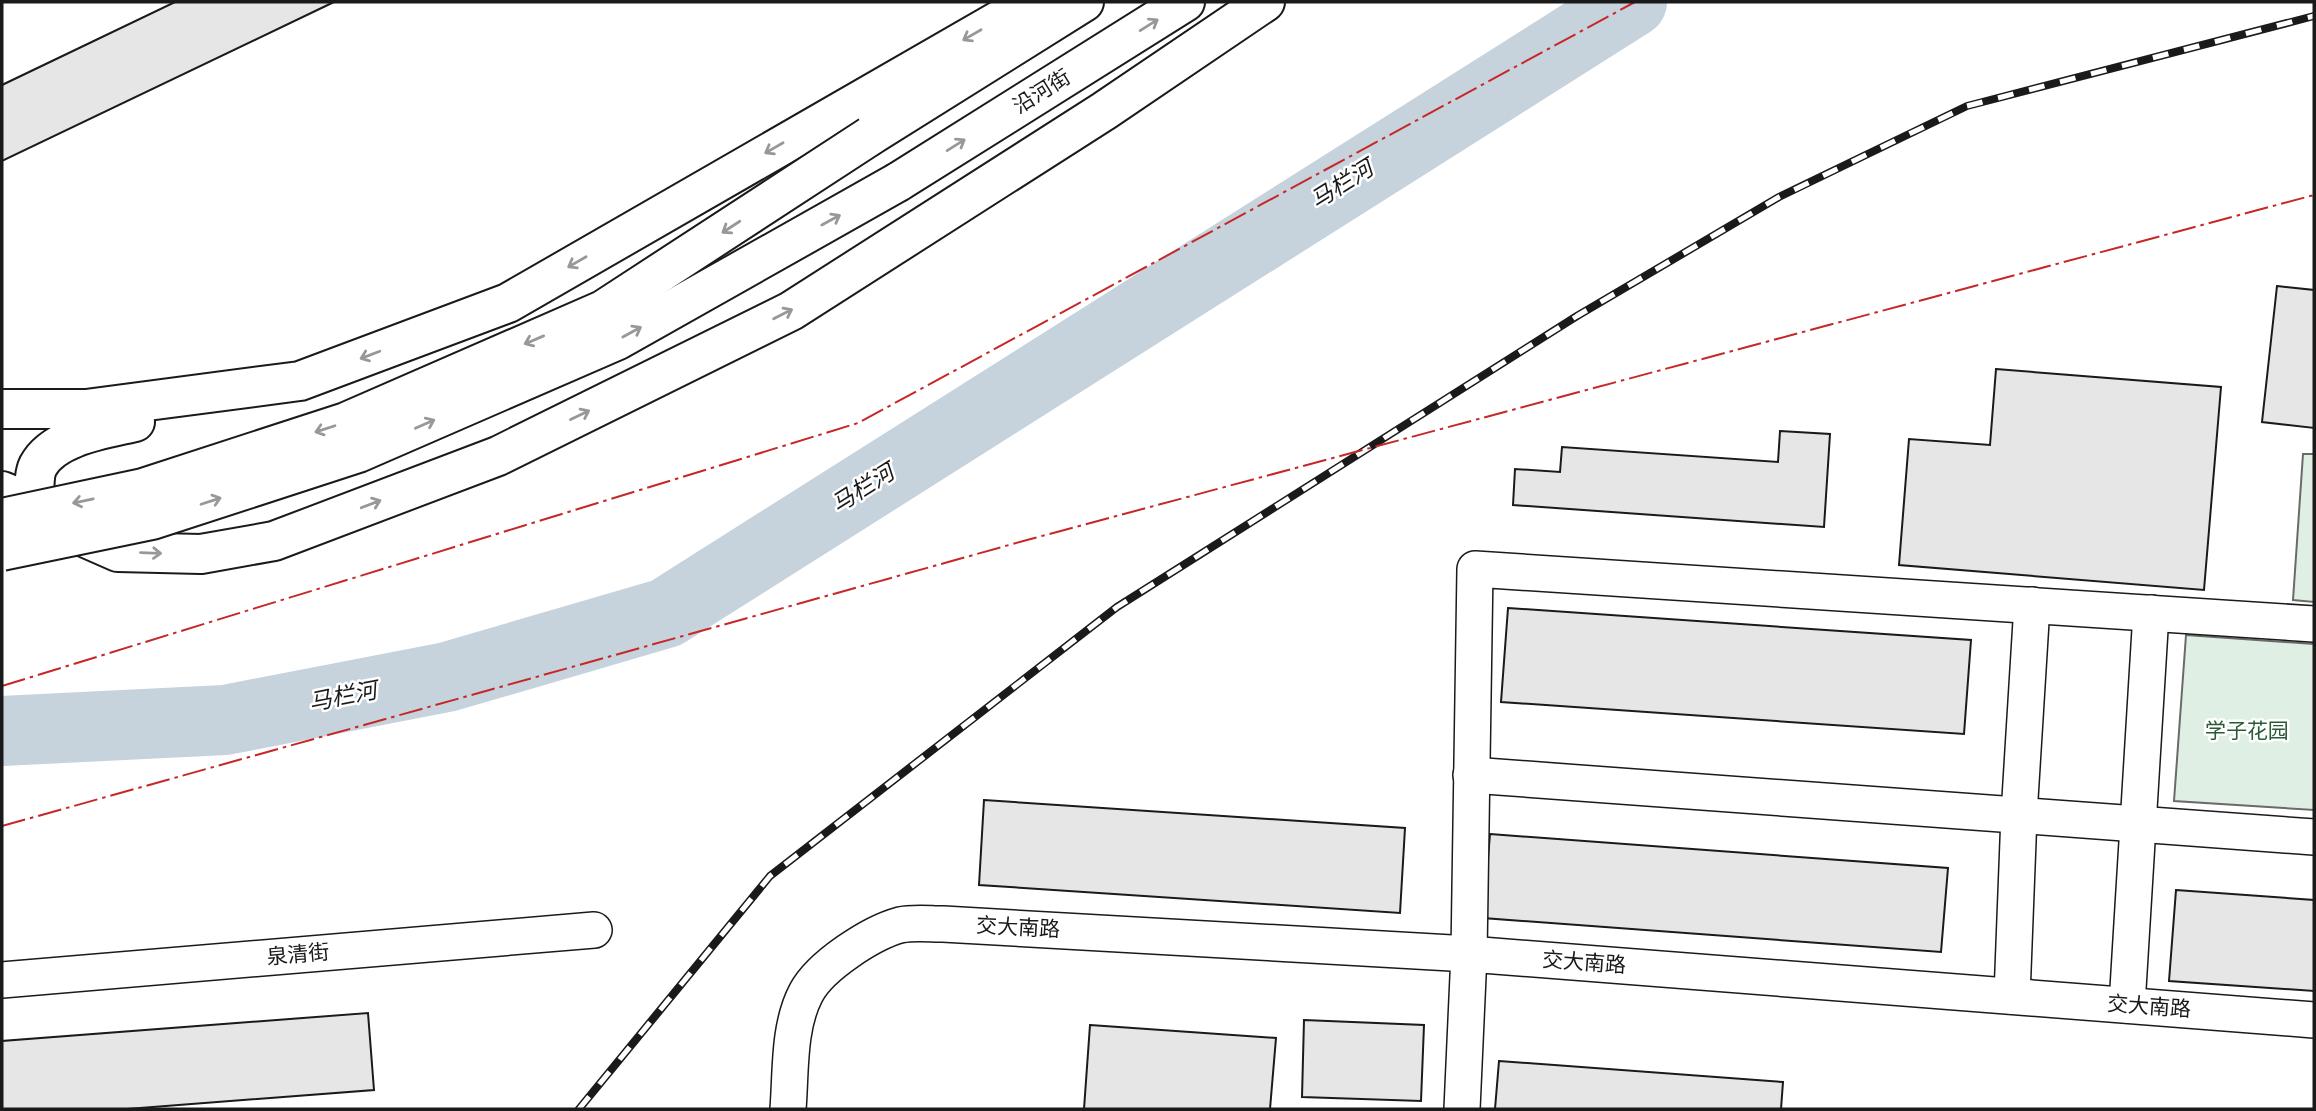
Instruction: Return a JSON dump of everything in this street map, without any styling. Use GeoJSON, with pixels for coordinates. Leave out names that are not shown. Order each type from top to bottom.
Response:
{"type":"FeatureCollection","features":[{"type":"Feature","properties":{"kind":"highway"},"geometry":{"type":"LineString","coordinates":[[13,504],[51,450],[96,432],[300,381],[508,303],[1031,2]]}},
{"type":"Feature","properties":{"kind":"highway"},"geometry":{"type":"LineString","coordinates":[[13,504],[143,488],[346,422],[603,310],[870,136],[1084,2]]}},
{"type":"Feature","properties":{"kind":"highway","name":"沿河街"},"geometry":{"type":"LineString","coordinates":[[2,551],[152,520],[358,453],[618,340],[898,182],[1185,2]]}},
{"type":"Feature","properties":{"kind":"highway"},"geometry":{"type":"LineString","coordinates":[[13,504],[118,552],[201,554],[274,541],[498,456],[791,311],[1104,111],[1265,2]]}},
{"type":"Feature","properties":{"kind":"highway"},"geometry":{"type":"LineString","coordinates":[[2,409],[86,409],[300,381]]}},
{"type":"Feature","properties":{"kind":"street"},"geometry":{"type":"LineString","coordinates":[[1462,1109],[1469,954],[1475,569],[2314,624]]}},
{"type":"Feature","properties":{"kind":"street"},"geometry":{"type":"LineString","coordinates":[[2012,996],[2019,815],[2032,605]]}},
{"type":"Feature","properties":{"kind":"street"},"geometry":{"type":"LineString","coordinates":[[2126,1005],[2151,613]]}},
{"type":"Feature","properties":{"kind":"street"},"geometry":{"type":"LineString","coordinates":[[1471,775],[2314,837]]}},
{"type":"Feature","properties":{"kind":"street","name":"交大南路"},"geometry":{"type":"LineString","coordinates":[[788,1109],[794,1036],[806,993],[825,968],[857,946],[900,925],[943,924],[1469,954],[2314,1020]]}},
{"type":"Feature","properties":{"kind":"street","name":"泉清街"},"geometry":{"type":"LineString","coordinates":[[2,980],[594,930]]}},
{"type":"Feature","properties":{"kind":"green space"},"geometry":{"type":"Polygon","coordinates":[[[2303,454],[2314,454],[2314,602],[2293,600],[2303,454]]]}},
{"type":"Feature","properties":{"kind":"green space","name":"学子花园"},"geometry":{"type":"Polygon","coordinates":[[[2186,635],[2314,644],[2314,810],[2174,801],[2186,635]]]}},
{"type":"Feature","properties":{"kind":"building"},"geometry":{"type":"Polygon","coordinates":[[[175,2],[334,2],[2,161],[2,85],[175,2]]]}},
{"type":"Feature","properties":{"kind":"building"},"geometry":{"type":"Polygon","coordinates":[[[2277,286],[2314,290],[2314,428],[2262,422],[2277,286]]]}},
{"type":"Feature","properties":{"kind":"building"},"geometry":{"type":"Polygon","coordinates":[[[1996,369],[2221,387],[2204,590],[1899,565],[1909,439],[1990,445],[1996,369]]]}},
{"type":"Feature","properties":{"kind":"building"},"geometry":{"type":"Polygon","coordinates":[[[1780,431],[1830,434],[1824,527],[1513,505],[1515,469],[1560,472],[1562,447],[1778,462],[1780,431]]]}},
{"type":"Feature","properties":{"kind":"building"},"geometry":{"type":"Polygon","coordinates":[[[1508,608],[1971,640],[1964,734],[1501,702],[1508,608]]]}},
{"type":"Feature","properties":{"kind":"building"},"geometry":{"type":"Polygon","coordinates":[[[984,800],[1405,828],[1400,913],[979,885],[984,800]]]}},
{"type":"Feature","properties":{"kind":"building"},"geometry":{"type":"Polygon","coordinates":[[[1490,834],[1948,868],[1941,952],[1483,918],[1490,834]]]}},
{"type":"Feature","properties":{"kind":"building"},"geometry":{"type":"Polygon","coordinates":[[[2176,890],[2314,900],[2314,991],[2169,981],[2176,890]]]}},
{"type":"Feature","properties":{"kind":"building"},"geometry":{"type":"Polygon","coordinates":[[[368,1013],[374,1090],[127,1109],[2,1109],[2,1041],[368,1013]]]}},
{"type":"Feature","properties":{"kind":"building"},"geometry":{"type":"Polygon","coordinates":[[[1304,1020],[1424,1025],[1421,1101],[1302,1097],[1304,1020]]]}},
{"type":"Feature","properties":{"kind":"building"},"geometry":{"type":"Polygon","coordinates":[[[1090,1025],[1276,1038],[1270,1109],[1084,1109],[1090,1025]]]}},
{"type":"Feature","properties":{"kind":"building"},"geometry":{"type":"Polygon","coordinates":[[[1499,1061],[1783,1082],[1781,1109],[1495,1109],[1499,1061]]]}},
{"type":"Feature","properties":{"kind":"waterway","name":"马栏河"},"geometry":{"type":"LineString","coordinates":[[2,731],[225,720],[447,677],[666,613],[1632,2]]}},
{"type":"Feature","properties":{"kind":"railway"},"geometry":{"type":"LineString","coordinates":[[579,1109],[770,876],[1117,607],[1577,316],[1779,197],[1967,106],[2314,16]]}},
{"type":"Feature","properties":{"kind":"power"},"geometry":{"type":"LineString","coordinates":[[2,686],[858,423],[1635,2]]}},
{"type":"Feature","properties":{"kind":"power"},"geometry":{"type":"LineString","coordinates":[[2,826],[1027,540],[2314,195]]}}]}
